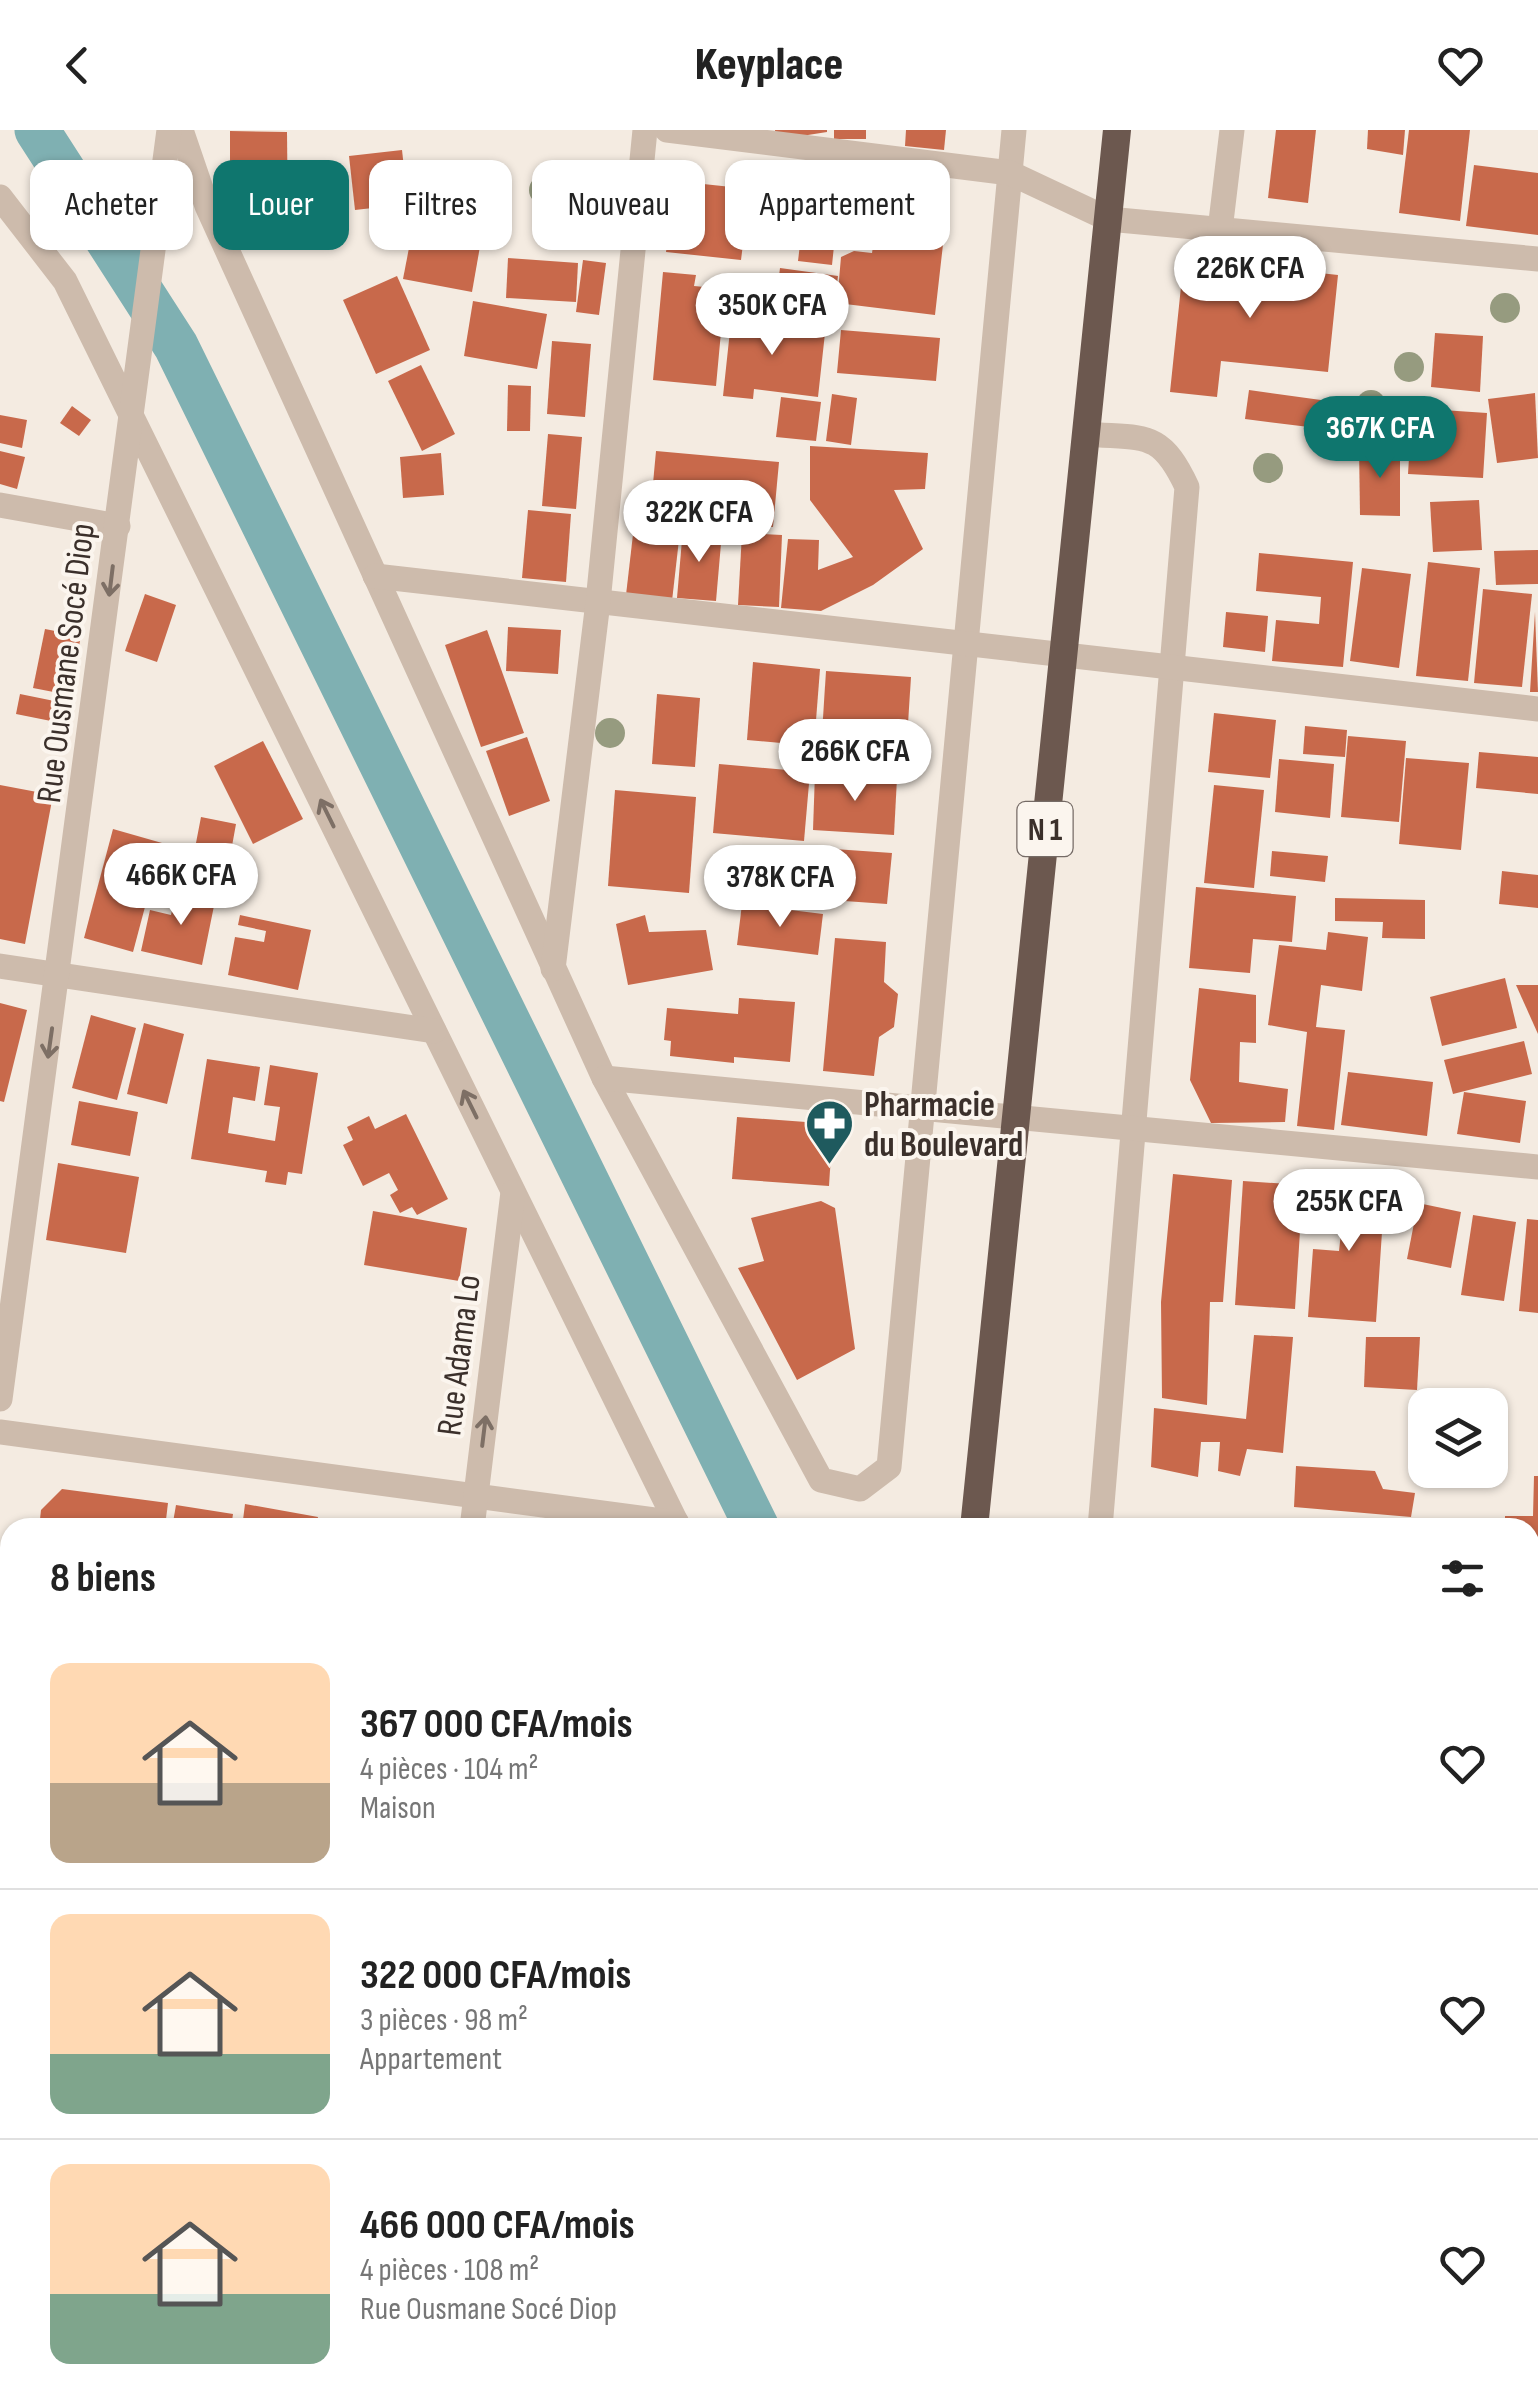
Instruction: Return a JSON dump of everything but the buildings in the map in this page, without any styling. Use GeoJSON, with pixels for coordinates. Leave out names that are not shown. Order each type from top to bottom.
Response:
{"type":"FeatureCollection","features":[{"type":"Feature","properties":{"kind":"highway","name":"N 1"},"geometry":{"type":"LineString","coordinates":[[975,1518],[1116,130]]}},
{"type":"Feature","properties":{"kind":"street"},"geometry":{"type":"LineString","coordinates":[[181,130],[207,206],[604,1078],[821,1480],[860,1490],[889,1466],[1014,130]]}},
{"type":"Feature","properties":{"kind":"street"},"geometry":{"type":"LineString","coordinates":[[553,969],[598,602],[645,130]]}},
{"type":"Feature","properties":{"kind":"street"},"geometry":{"type":"LineString","coordinates":[[667,130],[1010,173],[1108,219],[1538,260]]}},
{"type":"Feature","properties":{"kind":"street"},"geometry":{"type":"LineString","coordinates":[[1220,230],[1232,130]]}},
{"type":"Feature","properties":{"kind":"street","name":"Rue Ousmane Socé Diop"},"geometry":{"type":"LineString","coordinates":[[0,1398],[60,975],[137,351],[167,143]]}},
{"type":"Feature","properties":{"kind":"street"},"geometry":{"type":"LineString","coordinates":[[0,197],[65,280],[675,1518]]}},
{"type":"Feature","properties":{"kind":"street"},"geometry":{"type":"LineString","coordinates":[[1086,434],[1152,439],[1173,457],[1187,487],[1101,1518]]}},
{"type":"Feature","properties":{"kind":"street"},"geometry":{"type":"LineString","coordinates":[[0,505],[118,526]]}},
{"type":"Feature","properties":{"kind":"street"},"geometry":{"type":"LineString","coordinates":[[375,576],[1538,709]]}},
{"type":"Feature","properties":{"kind":"street"},"geometry":{"type":"LineString","coordinates":[[0,966],[434,1032]]}},
{"type":"Feature","properties":{"kind":"street"},"geometry":{"type":"LineString","coordinates":[[604,1078],[1538,1167]]}},
{"type":"Feature","properties":{"kind":"street","name":"Rue Adama Lo"},"geometry":{"type":"LineString","coordinates":[[473,1518],[514,1192]]}},
{"type":"Feature","properties":{"kind":"street"},"geometry":{"type":"LineString","coordinates":[[0,1432],[629,1518]]}},
{"type":"Feature","properties":{"kind":"waterway"},"geometry":{"type":"LineString","coordinates":[[37,130],[176,346],[752,1518]]}},
{"type":"Feature","properties":{"kind":"place","name":"Pharmacie du Boulevard"},"geometry":{"type":"Point","coordinates":[829,1166]}}]}
